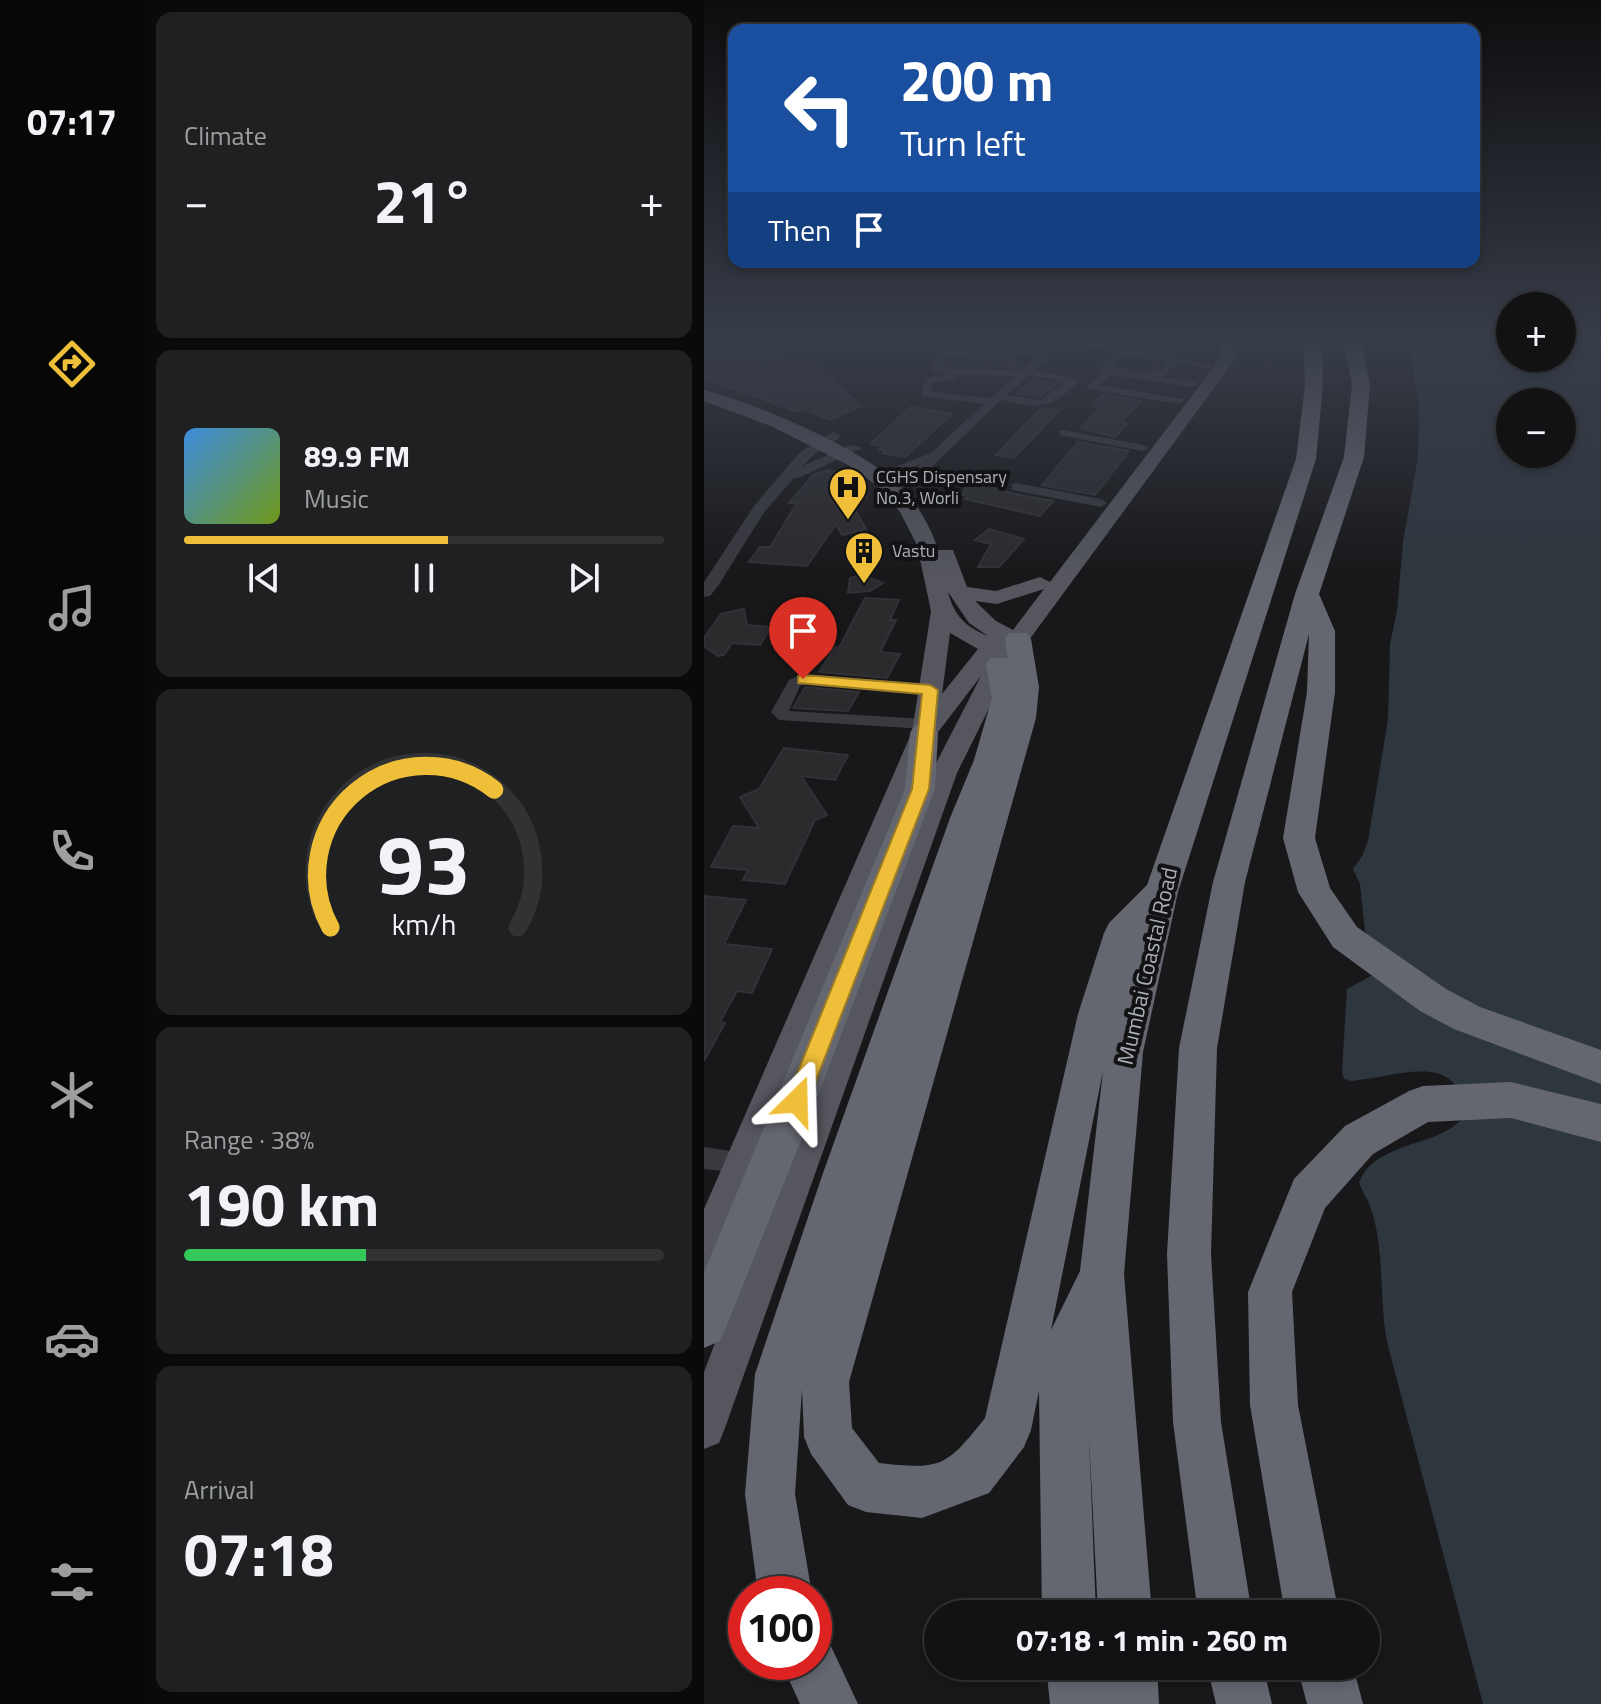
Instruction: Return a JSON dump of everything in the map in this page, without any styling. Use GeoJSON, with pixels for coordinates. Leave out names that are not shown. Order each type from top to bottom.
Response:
{"type":"FeatureCollection","features":[{"type":"Feature","properties":{"kind":"highway","name":"Mumbai Coastal Road"},"geometry":{"type":"LineString","coordinates":[[1124,1600],[1102,1274],[1124,1052],[1161,892],[1306,459],[1311,417]]}},
{"type":"Feature","properties":{"kind":"highway"},"geometry":{"type":"LineString","coordinates":[[1223,1600],[1197,1422],[1189,1254],[1198,1048],[1229,882],[1307,594],[1354,457],[1358,417]]}},
{"type":"Feature","properties":{"kind":"highway"},"geometry":{"type":"LineString","coordinates":[[1307,594],[1322,631],[1321,692],[1299,838],[1315,892],[1345,937],[1433,1000],[1467,1018],[1601,1067]]}},
{"type":"Feature","properties":{"kind":"highway"},"geometry":{"type":"LineString","coordinates":[[782,1576],[770,1494],[779,1374],[843,1176],[966,818],[989,760],[1006,698],[1004,647]]}},
{"type":"Feature","properties":{"kind":"highway"},"geometry":{"type":"LineString","coordinates":[[1004,647],[1025,687],[1022,718],[825,1382],[828,1437],[866,1487],[922,1493],[971,1475],[1007,1430],[1096,1014],[1121,933],[1161,892]]}},
{"type":"Feature","properties":{"kind":"highway"},"geometry":{"type":"LineString","coordinates":[[704,1325],[774,1158],[920,789],[924,728]]}},
{"type":"Feature","properties":{"kind":"highway"},"geometry":{"type":"LineString","coordinates":[[1309,1600],[1274,1405],[1270,1292],[1309,1194],[1359,1140],[1423,1104],[1511,1100],[1601,1123]]}},
{"type":"Feature","properties":{"kind":"highway"},"geometry":{"type":"LineString","coordinates":[[1069,1600],[1062,1358],[1102,1274]]}},
{"type":"Feature","properties":{"kind":"highway"},"geometry":{"type":"LineString","coordinates":[[818,1680],[830,1704]]}},
{"type":"Feature","properties":{"kind":"highway"},"geometry":{"type":"LineString","coordinates":[[1075,1680],[1078,1704]]}},
{"type":"Feature","properties":{"kind":"highway"},"geometry":{"type":"LineString","coordinates":[[1130,1680],[1131,1704]]}},
{"type":"Feature","properties":{"kind":"highway"},"geometry":{"type":"LineString","coordinates":[[1238,1680],[1244,1704]]}},
{"type":"Feature","properties":{"kind":"highway"},"geometry":{"type":"LineString","coordinates":[[1329,1680],[1335,1704]]}},
{"type":"Feature","properties":{"kind":"main road"},"geometry":{"type":"LineString","coordinates":[[762,417],[827,439]]}},
{"type":"Feature","properties":{"kind":"main road"},"geometry":{"type":"LineString","coordinates":[[792,417],[894,479],[924,524],[943,544],[963,605],[1004,647]]}},
{"type":"Feature","properties":{"kind":"main road"},"geometry":{"type":"LineString","coordinates":[[704,1428],[944,773],[1004,647],[1040,583],[1167,417]]}},
{"type":"Feature","properties":{"kind":"main road"},"geometry":{"type":"LineString","coordinates":[[924,728],[1004,647],[1183,417]]}},
{"type":"Feature","properties":{"kind":"main road"},"geometry":{"type":"LineString","coordinates":[[705,1248],[924,728],[942,611],[924,524]]}},
{"type":"Feature","properties":{"kind":"main road"},"geometry":{"type":"LineString","coordinates":[[959,592],[997,598],[1040,583]]}},
{"type":"Feature","properties":{"kind":"main road"},"geometry":{"type":"LineString","coordinates":[[942,611],[962,634],[1004,647]]}},
{"type":"Feature","properties":{"kind":"street"},"geometry":{"type":"LineString","coordinates":[[894,479],[934,456],[980,417]]}},
{"type":"Feature","properties":{"kind":"street"},"geometry":{"type":"LineString","coordinates":[[1063,433],[1143,448]]}},
{"type":"Feature","properties":{"kind":"street"},"geometry":{"type":"LineString","coordinates":[[704,592],[720,575],[760,509],[785,480],[791,466],[827,439]]}},
{"type":"Feature","properties":{"kind":"street"},"geometry":{"type":"LineString","coordinates":[[785,480],[849,451]]}},
{"type":"Feature","properties":{"kind":"street"},"geometry":{"type":"LineString","coordinates":[[1016,487],[1101,503]]}},
{"type":"Feature","properties":{"kind":"street"},"geometry":{"type":"LineString","coordinates":[[924,728],[785,716],[779,712],[794,683],[803,679],[930,690]]}},
{"type":"Feature","properties":{"kind":"street"},"geometry":{"type":"LineString","coordinates":[[704,1158],[743,1162]]}},
{"type":"Feature","properties":{"kind":"shaded area"},"geometry":{"type":"Polygon","coordinates":[[[1419,417],[1496,417],[1496,468],[1576,468],[1576,417],[1601,417],[1601,1704],[1483,1704],[1388,1346],[1375,1223],[1359,1183],[1364,1172],[1382,1157],[1442,1133],[1465,1117],[1461,1095],[1452,1081],[1439,1074],[1406,1073],[1351,1081],[1344,1079],[1342,1072],[1347,989],[1376,973],[1370,939],[1365,931],[1360,884],[1353,869],[1368,841],[1388,719],[1390,644],[1397,611],[1403,542],[1418,457],[1419,417]]]}},
{"type":"Feature","properties":{"kind":"building"},"geometry":{"type":"Polygon","coordinates":[[[900,417],[949,417],[905,457],[883,453],[885,451],[879,450],[883,447],[871,443],[900,417]]]}},
{"type":"Feature","properties":{"kind":"building"},"geometry":{"type":"Polygon","coordinates":[[[1033,417],[1054,417],[1014,458],[996,455],[1033,417]]]}},
{"type":"Feature","properties":{"kind":"building"},"geometry":{"type":"Polygon","coordinates":[[[1091,417],[1126,417],[1121,422],[1128,423],[1115,437],[1080,428],[1091,417]]]}},
{"type":"Feature","properties":{"kind":"building"},"geometry":{"type":"Polygon","coordinates":[[[1078,442],[1129,451],[1095,495],[1042,485],[1078,442]]]}},
{"type":"Feature","properties":{"kind":"building"},"geometry":{"type":"Polygon","coordinates":[[[829,470],[839,473],[866,497],[851,502],[866,529],[842,535],[836,524],[807,566],[749,562],[760,547],[770,547],[797,503],[789,503],[814,474],[829,470]]]}},
{"type":"Feature","properties":{"kind":"building"},"geometry":{"type":"Polygon","coordinates":[[[975,479],[997,483],[993,488],[1053,501],[1040,516],[965,499],[968,496],[960,494],[975,479]]]}},
{"type":"Feature","properties":{"kind":"building"},"geometry":{"type":"Polygon","coordinates":[[[989,529],[1024,539],[999,567],[978,567],[991,544],[975,540],[989,529]]]}},
{"type":"Feature","properties":{"kind":"building","name":"Vastu"},"geometry":{"type":"Polygon","coordinates":[[[861,575],[883,583],[870,591],[848,593],[850,578],[861,575]]]}},
{"type":"Feature","properties":{"kind":"building"},"geometry":{"type":"Polygon","coordinates":[[[865,598],[899,600],[890,620],[896,620],[880,652],[900,654],[887,678],[819,672],[835,647],[839,648],[865,598]]]}},
{"type":"Feature","properties":{"kind":"building"},"geometry":{"type":"Polygon","coordinates":[[[744,609],[747,625],[771,627],[760,645],[732,643],[724,655],[718,656],[704,646],[704,638],[721,614],[744,609]]]}},
{"type":"Feature","properties":{"kind":"building"},"geometry":{"type":"Polygon","coordinates":[[[805,687],[859,692],[848,711],[793,708],[805,687]]]}},
{"type":"Feature","properties":{"kind":"building"},"geometry":{"type":"Polygon","coordinates":[[[784,748],[848,755],[835,780],[801,776],[827,815],[815,820],[785,884],[743,880],[748,870],[711,867],[733,826],[759,828],[740,797],[759,789],[784,748]]]}},
{"type":"Feature","properties":{"kind":"building"},"geometry":{"type":"Polygon","coordinates":[[[704,896],[746,900],[724,944],[772,949],[752,993],[737,991],[720,1022],[725,1023],[704,1061],[704,896]]]}},
{"type":"Feature","properties":{"kind":"place","name":"CGHS Dispensary No.3, Worli"},"geometry":{"type":"Point","coordinates":[848,521]}},
{"type":"Feature","properties":{"kind":"place","name":"Vastu"},"geometry":{"type":"Point","coordinates":[864,585]}},
{"type":"Feature","properties":{"kind":"route"},"geometry":{"type":"LineString","coordinates":[[797,1101],[920,789],[930,690],[803,679]]}}]}
